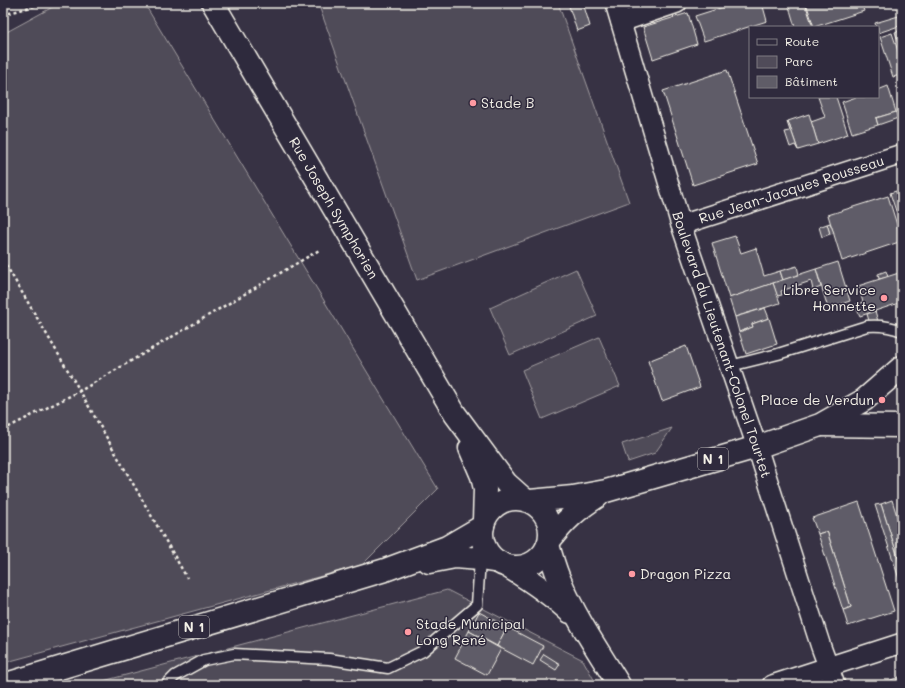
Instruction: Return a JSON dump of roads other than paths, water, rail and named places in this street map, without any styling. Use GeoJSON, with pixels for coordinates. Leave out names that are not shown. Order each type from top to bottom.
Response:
{"type":"FeatureCollection","features":[{"type":"Feature","properties":{"kind":"main road","name":"Rue Joseph Symphorien"},"geometry":{"type":"LineString","coordinates":[[213,3],[455,414],[506,483],[527,500]]}},
{"type":"Feature","properties":{"kind":"main road","name":"N 1"},"geometry":{"type":"LineString","coordinates":[[3,685],[385,570],[447,547],[484,523],[488,514],[500,503],[508,500],[516,498],[527,500],[574,497],[606,491],[757,447],[820,425],[864,400],[902,367]]}},
{"type":"Feature","properties":{"kind":"main road","name":"Rue Joseph Symphorien"},"geometry":{"type":"LineString","coordinates":[[455,414],[482,476],[485,489],[484,523]]}},
{"type":"Feature","properties":{"kind":"main road","name":"N 1"},"geometry":{"type":"LineString","coordinates":[[820,425],[902,426]]}},
{"type":"Feature","properties":{"kind":"main road","name":"N 1"},"geometry":{"type":"LineString","coordinates":[[385,570],[455,557],[520,567],[532,564],[542,556],[549,542],[572,514],[606,491]]}},
{"type":"Feature","properties":{"kind":"main road"},"geometry":{"type":"LineString","coordinates":[[527,500],[538,506],[549,521],[551,531],[549,542],[560,583],[580,622],[619,685]]}},
{"type":"Feature","properties":{"kind":"main road"},"geometry":{"type":"LineString","coordinates":[[484,523],[483,538],[487,550],[495,562],[534,582],[557,600],[580,622]]}},
{"type":"Feature","properties":{"kind":"street","name":"Boulevard du Lieutenant-Colonel Tourtet"},"geometry":{"type":"LineString","coordinates":[[615,3],[681,225],[757,447],[820,647],[834,685]]}},
{"type":"Feature","properties":{"kind":"street"},"geometry":{"type":"LineString","coordinates":[[621,22],[677,3]]}},
{"type":"Feature","properties":{"kind":"street","name":"Rue Jean-Jacques Rousseau"},"geometry":{"type":"LineString","coordinates":[[681,225],[902,154]]}},
{"type":"Feature","properties":{"kind":"street"},"geometry":{"type":"LineString","coordinates":[[772,685],[902,643]]}},
{"type":"Feature","properties":{"kind":"lane"},"geometry":{"type":"LineString","coordinates":[[730,366],[778,354],[867,326],[880,325],[902,330]]}},
{"type":"Feature","properties":{"kind":"lane"},"geometry":{"type":"LineString","coordinates":[[166,685],[175,676],[204,660],[234,654],[329,659],[388,668],[423,651],[477,605],[495,562]]}},
{"type":"Feature","properties":{"kind":"place","name":"Stade B"},"geometry":{"type":"Point","coordinates":[473,103]}},
{"type":"Feature","properties":{"kind":"place","name":"Libre Service Honnette"},"geometry":{"type":"Point","coordinates":[884,298]}},
{"type":"Feature","properties":{"kind":"place","name":"Place de Verdun"},"geometry":{"type":"Point","coordinates":[882,400]}},
{"type":"Feature","properties":{"kind":"place","name":"Dragon Pizza"},"geometry":{"type":"Point","coordinates":[632,574]}},
{"type":"Feature","properties":{"kind":"place","name":"Stade Municipal Long René"},"geometry":{"type":"Point","coordinates":[408,632]}}]}
